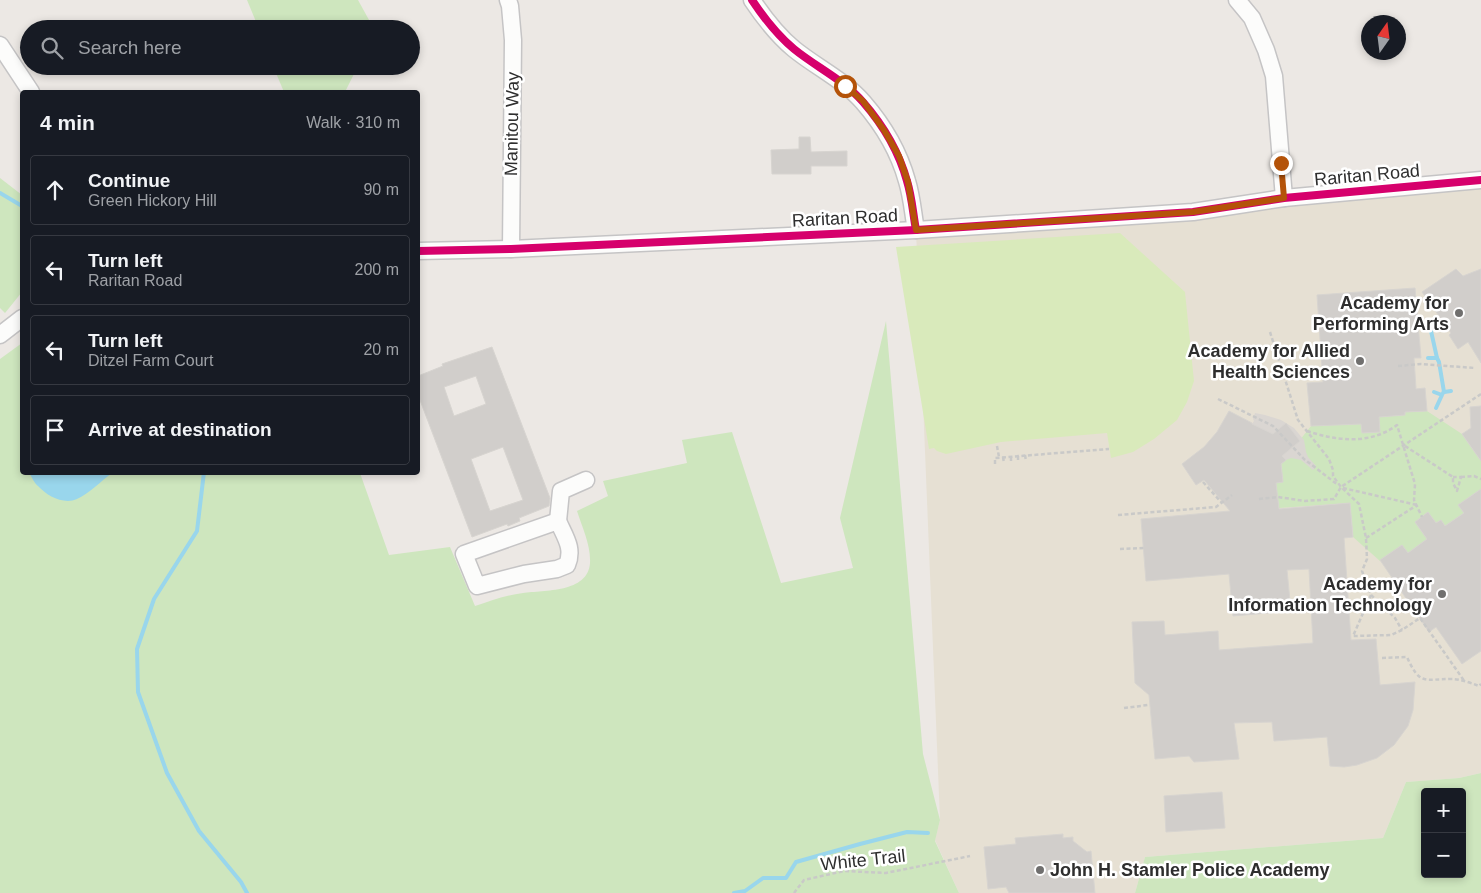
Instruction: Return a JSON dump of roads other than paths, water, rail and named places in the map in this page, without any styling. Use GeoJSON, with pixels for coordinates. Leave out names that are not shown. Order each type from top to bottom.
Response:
{"type":"FeatureCollection","features":[{"type":"Feature","properties":{"kind":"street","name":"Manitou Way"},"geometry":{"type":"LineString","coordinates":[[508,0],[513,40],[511,249]]}},
{"type":"Feature","properties":{"kind":"street"},"geometry":{"type":"LineString","coordinates":[[752,0],[766,20],[793,48],[863,101],[884,130],[899,156],[908,182],[916,230]]}},
{"type":"Feature","properties":{"kind":"street"},"geometry":{"type":"LineString","coordinates":[[1237,0],[1252,18],[1266,50],[1274,76],[1284,198]]}},
{"type":"Feature","properties":{"kind":"street"},"geometry":{"type":"LineString","coordinates":[[0,45],[30,90]]}},
{"type":"Feature","properties":{"kind":"street","name":"Raritan Road"},"geometry":{"type":"LineString","coordinates":[[420,251],[511,249],[916,230],[1193,212],[1284,198],[1481,180]]}},
{"type":"Feature","properties":{"kind":"street"},"geometry":{"type":"LineString","coordinates":[[1,331],[20,319]]}},
{"type":"Feature","properties":{"kind":"street"},"geometry":{"type":"LineString","coordinates":[[558,521],[464,554],[477,586],[524,574],[557,569],[567,565],[570,558],[570,549],[558,521],[561,490],[586,480]]}},
{"type":"Feature","properties":{"kind":"water"},"geometry":{"type":"Polygon","coordinates":[[[30,475],[110,475],[91,490],[72,501],[56,499],[35,483],[30,475]]]}},
{"type":"Feature","properties":{"kind":"waterway"},"geometry":{"type":"LineString","coordinates":[[0,193],[20,205]]}},
{"type":"Feature","properties":{"kind":"waterway"},"geometry":{"type":"LineString","coordinates":[[1431,331],[1437,358]]}},
{"type":"Feature","properties":{"kind":"waterway"},"geometry":{"type":"LineString","coordinates":[[1428,358],[1437,358],[1439,362],[1444,392]]}},
{"type":"Feature","properties":{"kind":"waterway"},"geometry":{"type":"LineString","coordinates":[[1443,393],[1451,391]]}},
{"type":"Feature","properties":{"kind":"waterway"},"geometry":{"type":"LineString","coordinates":[[1434,392],[1442,395],[1436,408]]}},
{"type":"Feature","properties":{"kind":"waterway"},"geometry":{"type":"LineString","coordinates":[[204,475],[197,531],[154,599],[137,649],[138,692],[167,773],[199,831],[241,882],[247,893]]}},
{"type":"Feature","properties":{"kind":"waterway"},"geometry":{"type":"LineString","coordinates":[[734,893],[745,891],[763,878],[786,878],[796,862],[907,832],[928,833]]}},
{"type":"Feature","properties":{"kind":"place","name":"Academy for Performing Arts"},"geometry":{"type":"Point","coordinates":[1459,313]}},
{"type":"Feature","properties":{"kind":"place","name":"Academy for Allied Health Sciences"},"geometry":{"type":"Point","coordinates":[1360,361]}},
{"type":"Feature","properties":{"kind":"place","name":"Academy for Information Technology"},"geometry":{"type":"Point","coordinates":[1442,594]}},
{"type":"Feature","properties":{"kind":"place","name":"John H. Stamler Police Academy"},"geometry":{"type":"Point","coordinates":[1040,870]}}]}
